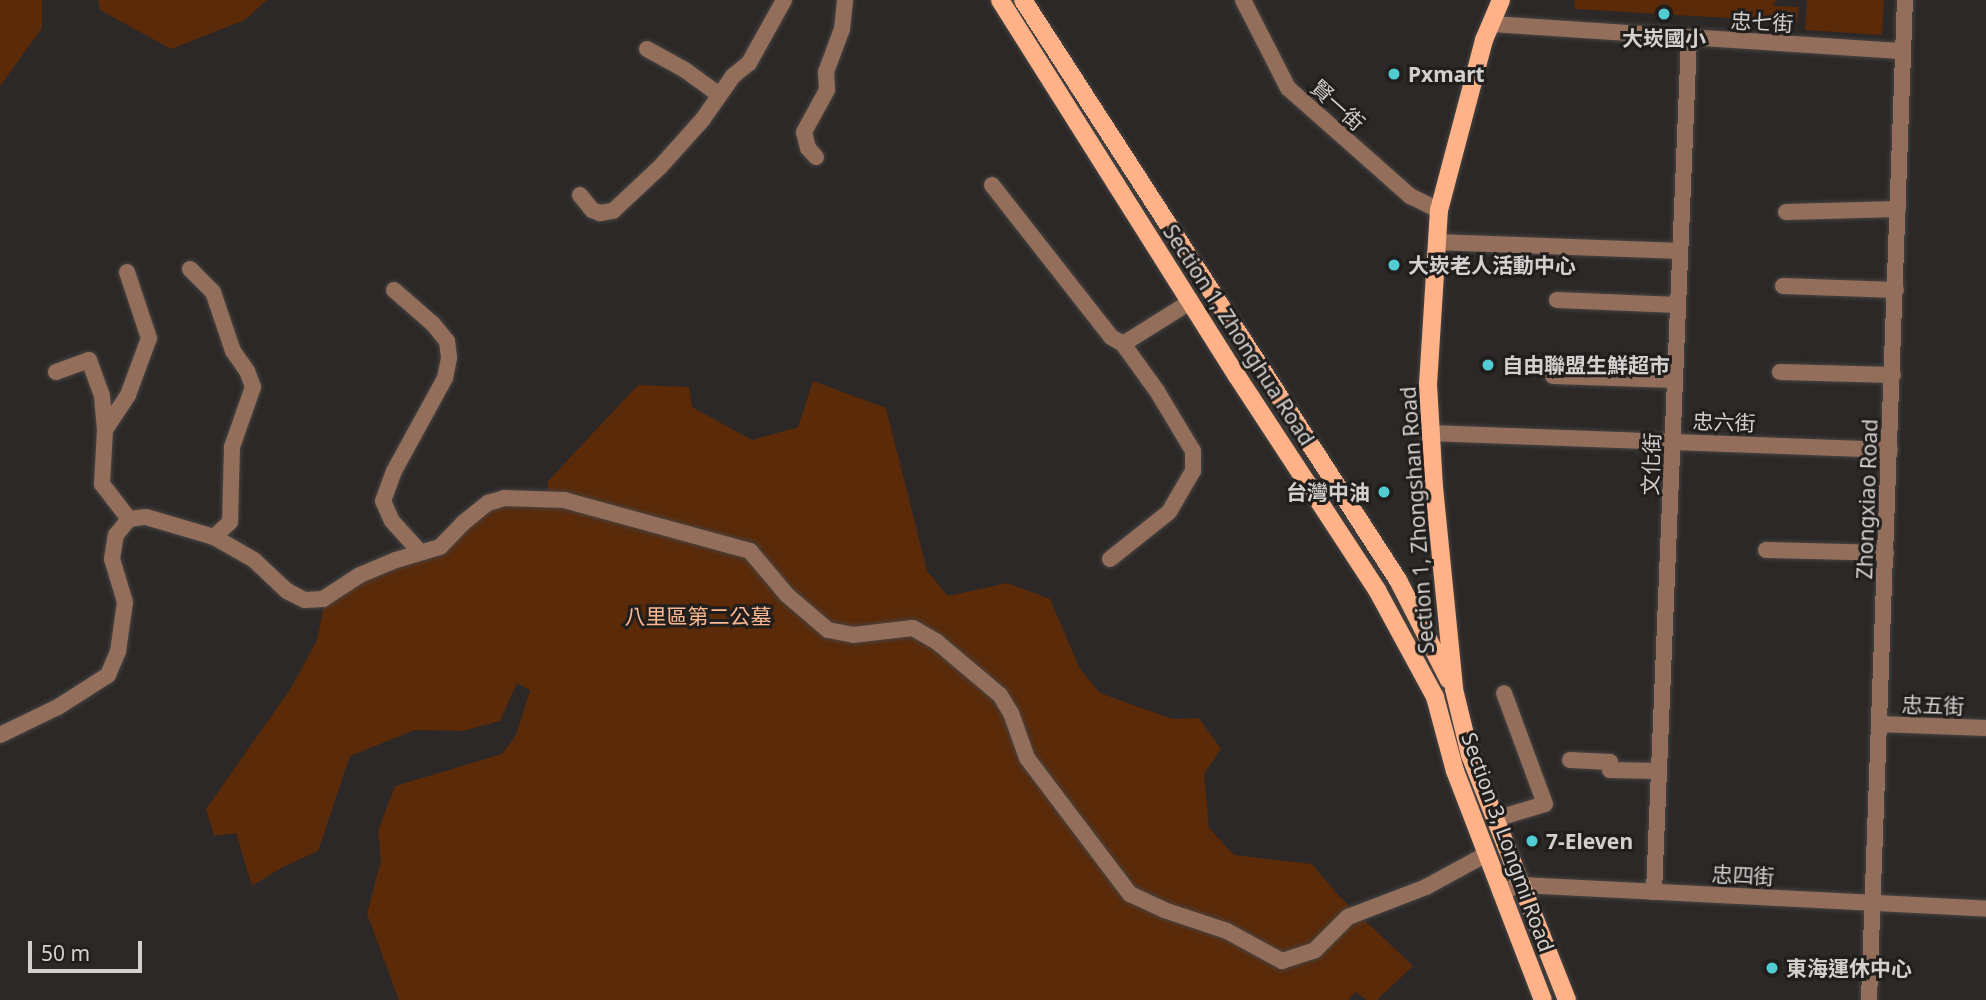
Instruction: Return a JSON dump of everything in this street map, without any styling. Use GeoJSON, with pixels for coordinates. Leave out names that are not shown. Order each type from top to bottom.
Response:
{"type":"FeatureCollection","features":[{"type":"Feature","properties":{"kind":"main road","name":"Section 1, Zhonghua Road"},"geometry":{"type":"LineString","coordinates":[[1024,0],[1398,580],[1454,689]]}},
{"type":"Feature","properties":{"kind":"main road","name":"Section 1, Zhongshan Road"},"geometry":{"type":"LineString","coordinates":[[1454,689],[1430,433],[1428,384],[1439,210],[1484,40],[1501,0]]}},
{"type":"Feature","properties":{"kind":"main road","name":"Section 1, Zhonghua Road"},"geometry":{"type":"LineString","coordinates":[[1003,6],[1377,590],[1434,698]]}},
{"type":"Feature","properties":{"kind":"main road"},"geometry":{"type":"LineString","coordinates":[[1434,698],[1454,689]]}},
{"type":"Feature","properties":{"kind":"main road","name":"Section 3, Longmi Road"},"geometry":{"type":"LineString","coordinates":[[1454,689],[1470,755],[1567,1000]]}},
{"type":"Feature","properties":{"kind":"main road","name":"Section 3, Longmi Road"},"geometry":{"type":"LineString","coordinates":[[1434,698],[1455,771],[1485,855],[1543,1000]]}},
{"type":"Feature","properties":{"kind":"street"},"geometry":{"type":"LineString","coordinates":[[580,195],[592,210],[600,213],[613,211],[669,158],[703,119],[718,94],[749,63],[785,0]]}},
{"type":"Feature","properties":{"kind":"street"},"geometry":{"type":"LineString","coordinates":[[816,156],[808,148],[804,132],[827,90],[826,72],[842,29],[845,0]]}},
{"type":"Feature","properties":{"kind":"street"},"geometry":{"type":"LineString","coordinates":[[1003,6],[1024,0]]}},
{"type":"Feature","properties":{"kind":"street","name":"賢一街"},"geometry":{"type":"LineString","coordinates":[[1243,0],[1288,88],[1410,196],[1439,210]]}},
{"type":"Feature","properties":{"kind":"street","name":"Zhongxiao Road"},"geometry":{"type":"LineString","coordinates":[[1869,1000],[1905,0]]}},
{"type":"Feature","properties":{"kind":"street","name":"忠七街"},"geometry":{"type":"LineString","coordinates":[[1492,24],[1903,51]]}},
{"type":"Feature","properties":{"kind":"street","name":"文化街"},"geometry":{"type":"LineString","coordinates":[[1654,892],[1689,38]]}},
{"type":"Feature","properties":{"kind":"street"},"geometry":{"type":"LineString","coordinates":[[648,49],[718,94]]}},
{"type":"Feature","properties":{"kind":"street"},"geometry":{"type":"LineString","coordinates":[[992,185],[1111,337],[1123,344],[1157,391],[1193,451],[1193,471],[1169,512],[1110,559]]}},
{"type":"Feature","properties":{"kind":"street"},"geometry":{"type":"LineString","coordinates":[[1786,212],[1898,209]]}},
{"type":"Feature","properties":{"kind":"street"},"geometry":{"type":"LineString","coordinates":[[1437,242],[1680,251]]}},
{"type":"Feature","properties":{"kind":"street"},"geometry":{"type":"LineString","coordinates":[[190,269],[213,292],[233,351],[253,387],[232,447],[230,522],[214,537]]}},
{"type":"Feature","properties":{"kind":"street"},"geometry":{"type":"LineString","coordinates":[[105,430],[128,395],[149,338],[127,272]]}},
{"type":"Feature","properties":{"kind":"street"},"geometry":{"type":"LineString","coordinates":[[1783,286],[1896,290]]}},
{"type":"Feature","properties":{"kind":"street"},"geometry":{"type":"LineString","coordinates":[[394,290],[433,324],[447,341],[449,358],[445,378],[394,471],[383,501],[392,522],[420,552]]}},
{"type":"Feature","properties":{"kind":"street"},"geometry":{"type":"LineString","coordinates":[[1557,300],[1678,305]]}},
{"type":"Feature","properties":{"kind":"street"},"geometry":{"type":"LineString","coordinates":[[1123,344],[1191,302]]}},
{"type":"Feature","properties":{"kind":"street"},"geometry":{"type":"LineString","coordinates":[[56,372],[89,360],[102,396],[105,430],[102,484],[130,519]]}},
{"type":"Feature","properties":{"kind":"street"},"geometry":{"type":"LineString","coordinates":[[1780,372],[1893,375]]}},
{"type":"Feature","properties":{"kind":"street"},"geometry":{"type":"LineString","coordinates":[[1553,376],[1675,380]]}},
{"type":"Feature","properties":{"kind":"street","name":"忠六街"},"geometry":{"type":"LineString","coordinates":[[1430,433],[1890,450]]}},
{"type":"Feature","properties":{"kind":"street"},"geometry":{"type":"LineString","coordinates":[[0,735],[58,707],[108,675],[118,652],[125,602],[112,559],[116,535],[130,519],[146,517],[214,537],[254,560],[287,591],[305,600],[323,599],[360,575],[440,547],[463,523],[488,503],[504,498],[564,500],[750,551],[788,595],[828,630],[853,635],[913,628],[937,642],[1000,695],[1011,713],[1027,758],[1130,894],[1164,910],[1227,931],[1282,961],[1315,950],[1348,917],[1426,887],[1485,855]]}},
{"type":"Feature","properties":{"kind":"street"},"geometry":{"type":"LineString","coordinates":[[1766,550],[1886,553]]}},
{"type":"Feature","properties":{"kind":"street"},"geometry":{"type":"LineString","coordinates":[[1495,819],[1545,804],[1504,694]]}},
{"type":"Feature","properties":{"kind":"street","name":"忠五街"},"geometry":{"type":"LineString","coordinates":[[1879,724],[1986,728]]}},
{"type":"Feature","properties":{"kind":"street"},"geometry":{"type":"LineString","coordinates":[[1570,760],[1610,762],[1610,770],[1659,771]]}},
{"type":"Feature","properties":{"kind":"street","name":"忠四街"},"geometry":{"type":"LineString","coordinates":[[1500,892],[1520,885],[1986,909]]}},
{"type":"Feature","properties":{"kind":"green space"},"geometry":{"type":"Polygon","coordinates":[[[0,0],[42,0],[42,28],[0,86],[0,0]]]}},
{"type":"Feature","properties":{"kind":"green space"},"geometry":{"type":"Polygon","coordinates":[[[98,0],[267,0],[245,20],[171,49],[100,10],[98,0]]]}},
{"type":"Feature","properties":{"kind":"green space"},"geometry":{"type":"Polygon","coordinates":[[[1574,0],[1777,0],[1772,6],[1799,7],[1797,22],[1575,9],[1574,0]]]}},
{"type":"Feature","properties":{"kind":"green space"},"geometry":{"type":"Polygon","coordinates":[[[1807,0],[1884,0],[1882,35],[1805,30],[1807,0]]]}},
{"type":"Feature","properties":{"kind":"green space","name":"八里區第二公墓"},"geometry":{"type":"Polygon","coordinates":[[[813,381],[886,408],[927,571],[948,596],[1007,583],[1050,599],[1080,669],[1100,693],[1172,719],[1199,718],[1221,749],[1204,774],[1209,828],[1234,855],[1312,864],[1338,895],[1413,966],[1377,1000],[1367,1000],[1355,992],[1348,1000],[399,1000],[367,914],[381,860],[378,831],[395,786],[502,754],[516,735],[530,690],[517,683],[500,721],[462,731],[415,730],[350,756],[318,851],[281,868],[252,886],[236,833],[214,836],[206,809],[291,688],[317,640],[324,604],[392,567],[453,544],[485,514],[504,505],[547,503],[548,481],[638,385],[689,387],[692,407],[752,440],[798,427],[813,381]]]}},
{"type":"Feature","properties":{"kind":"place","name":"大崁國小"},"geometry":{"type":"Point","coordinates":[1664,14]}},
{"type":"Feature","properties":{"kind":"place","name":"Pxmart"},"geometry":{"type":"Point","coordinates":[1394,74]}},
{"type":"Feature","properties":{"kind":"place","name":"大崁老人活動中心"},"geometry":{"type":"Point","coordinates":[1394,265]}},
{"type":"Feature","properties":{"kind":"place","name":"自由聯盟生鮮超市"},"geometry":{"type":"Point","coordinates":[1488,365]}},
{"type":"Feature","properties":{"kind":"place","name":"台灣中油"},"geometry":{"type":"Point","coordinates":[1384,492]}},
{"type":"Feature","properties":{"kind":"place","name":"7-Eleven"},"geometry":{"type":"Point","coordinates":[1532,841]}},
{"type":"Feature","properties":{"kind":"place","name":"東海運休中心"},"geometry":{"type":"Point","coordinates":[1772,968]}}]}
